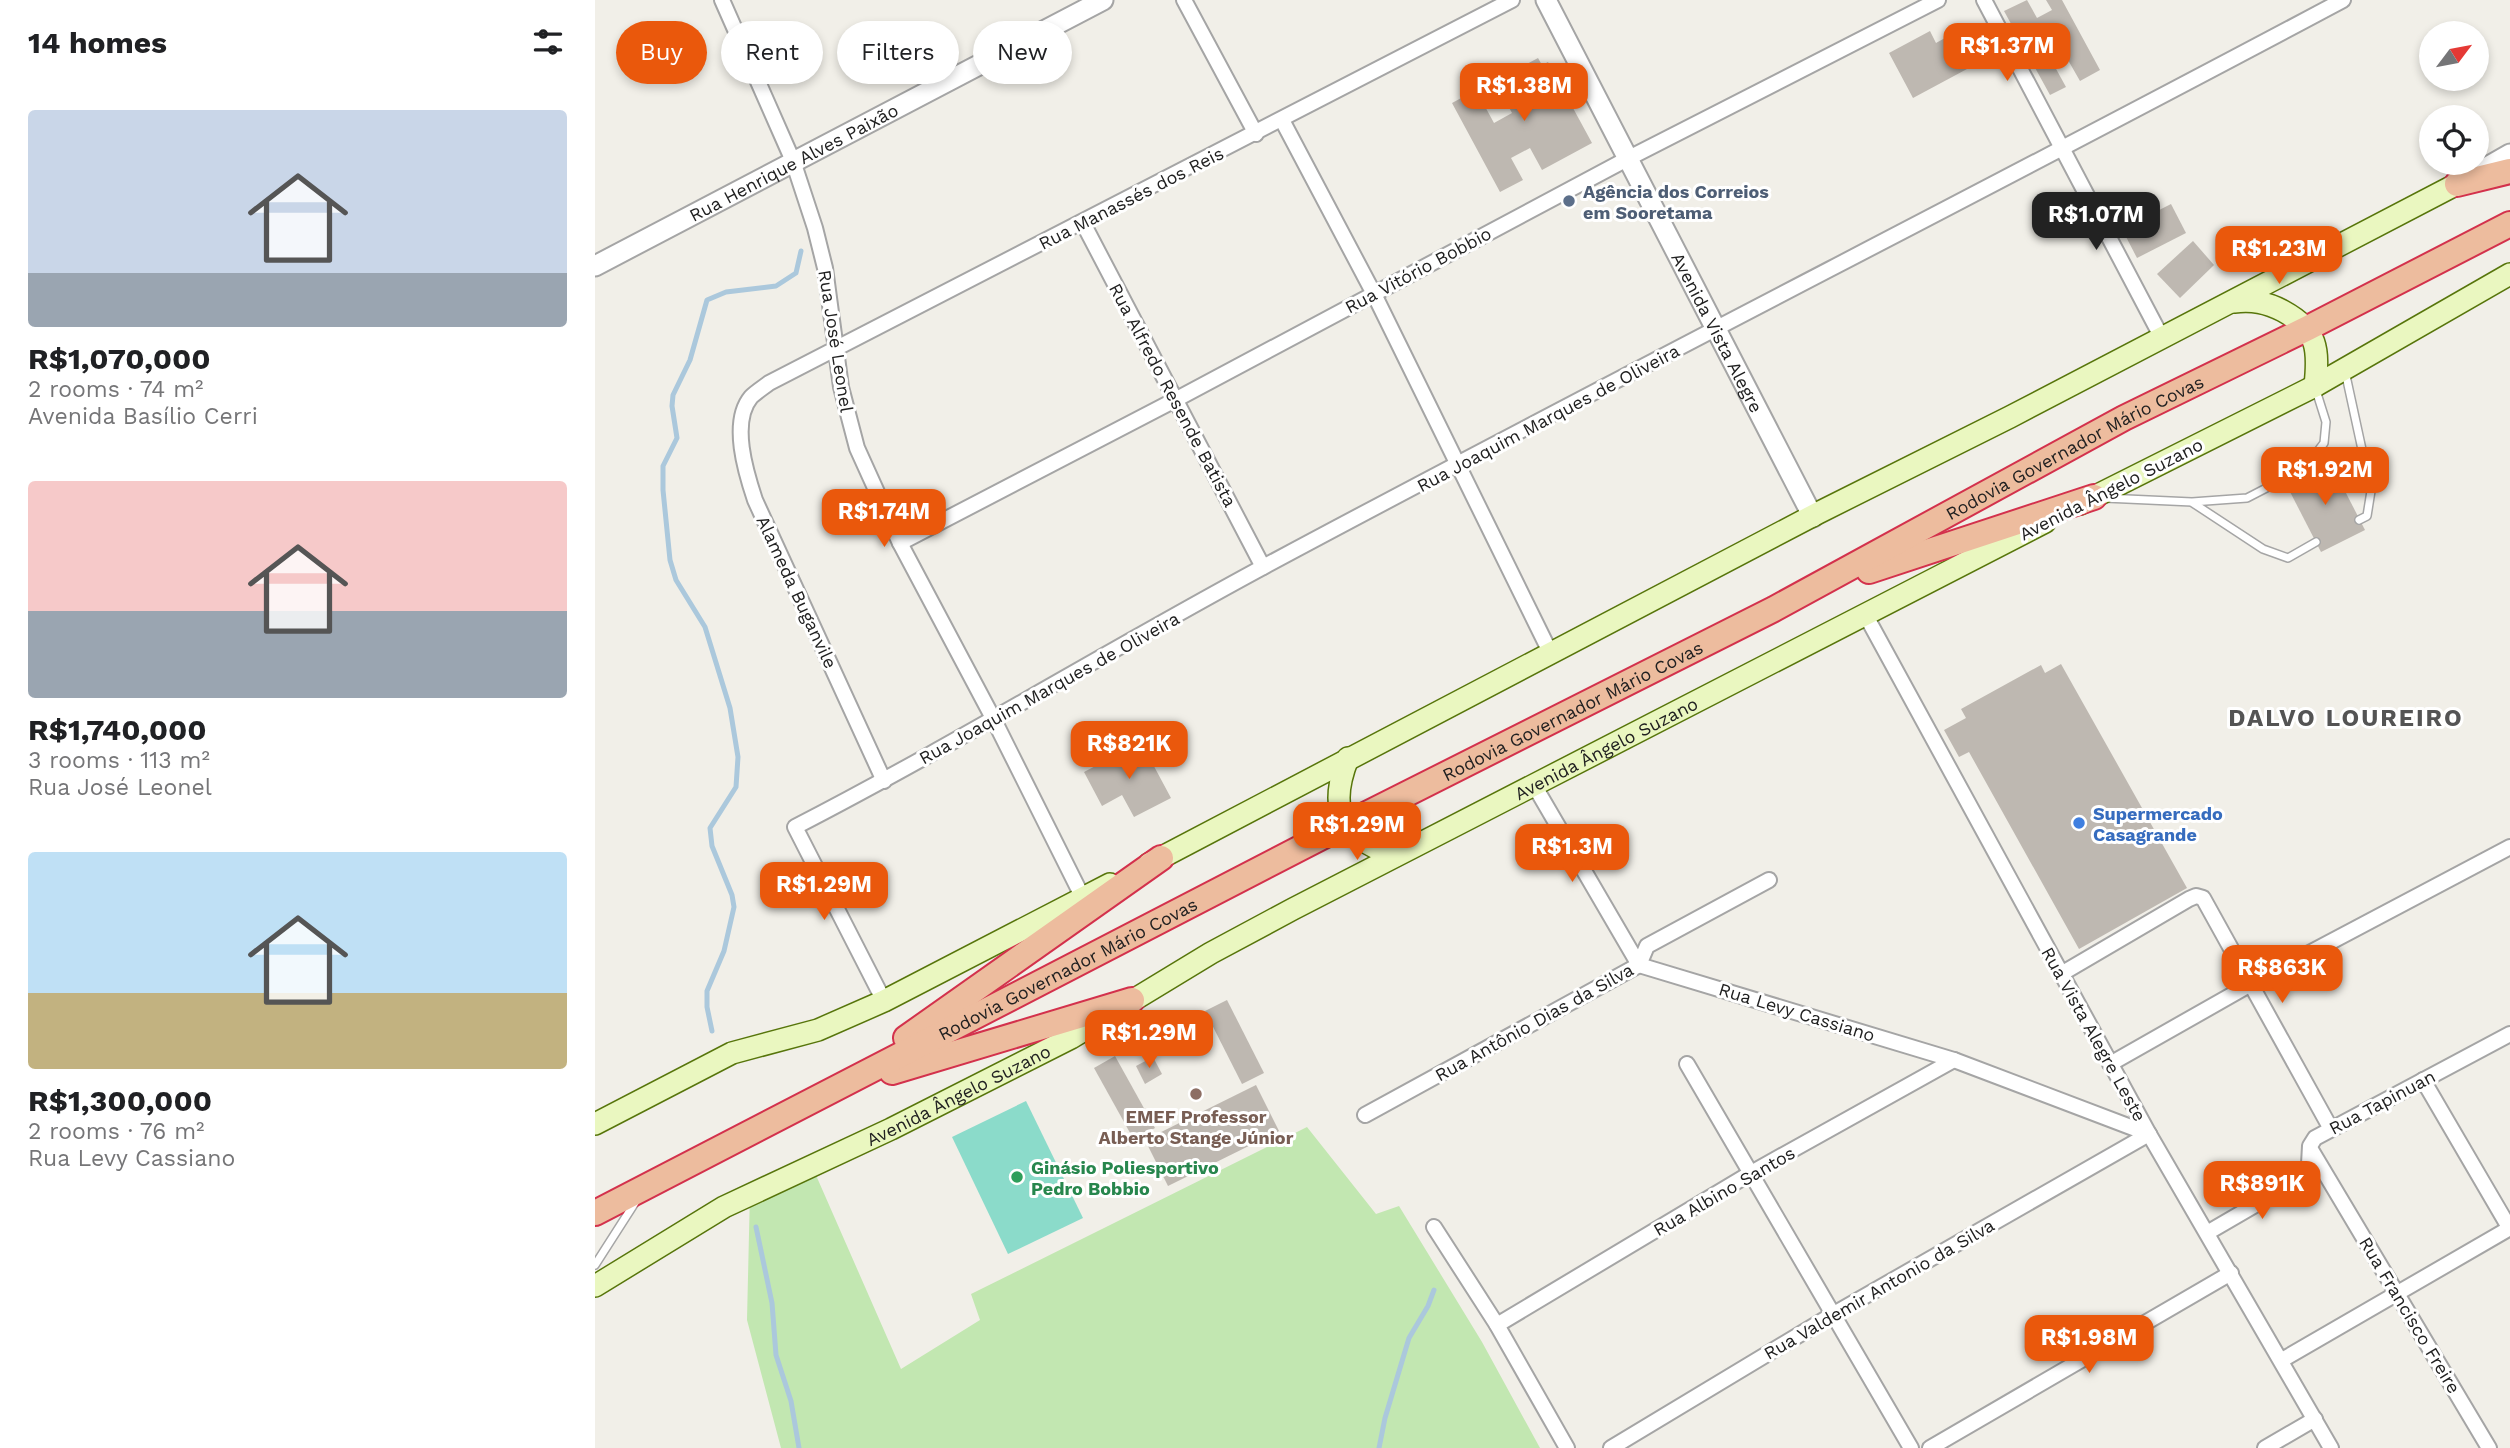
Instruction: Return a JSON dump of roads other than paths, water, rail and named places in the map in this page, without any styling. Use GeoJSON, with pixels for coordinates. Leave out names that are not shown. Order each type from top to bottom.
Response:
{"type":"FeatureCollection","features":[{"type":"Feature","properties":{"kind":"highway"},"geometry":{"type":"LineString","coordinates":[[2457,184],[2510,171]]}},
{"type":"Feature","properties":{"kind":"highway","name":"Rodovia Governador Mário Covas"},"geometry":{"type":"LineString","coordinates":[[595,1213],[1345,825],[1774,609],[2125,418],[2510,224]]}},
{"type":"Feature","properties":{"kind":"highway"},"geometry":{"type":"LineString","coordinates":[[1774,609],[1886,565],[2094,497]]}},
{"type":"Feature","properties":{"kind":"highway"},"geometry":{"type":"LineString","coordinates":[[835,1089],[1161,858]]}},
{"type":"Feature","properties":{"kind":"highway"},"geometry":{"type":"LineString","coordinates":[[835,1089],[1132,1000]]}},
{"type":"Feature","properties":{"kind":"main road"},"geometry":{"type":"LineString","coordinates":[[595,1124],[732,1053],[818,1030],[884,1001],[2457,184]]}},
{"type":"Feature","properties":{"kind":"main road","name":"Avenida Ângelo Suzano"},"geometry":{"type":"LineString","coordinates":[[595,1286],[724,1207],[891,1129],[1071,1038],[1212,953],[1395,856],[2315,386],[2509,277]]}},
{"type":"Feature","properties":{"kind":"main road"},"geometry":{"type":"LineString","coordinates":[[2233,302],[2255,300],[2274,306],[2308,328],[2315,348],[2315,386]]}},
{"type":"Feature","properties":{"kind":"main road"},"geometry":{"type":"LineString","coordinates":[[1348,758],[1340,780],[1339,803],[1345,825],[1359,839],[1395,856]]}},
{"type":"Feature","properties":{"kind":"street","name":"Rua José Leonel"},"geometry":{"type":"LineString","coordinates":[[722,0],[793,161],[815,228],[825,268],[835,351],[857,448],[900,542],[994,720],[1083,898]]}},
{"type":"Feature","properties":{"kind":"street","name":"Rua Henrique Alves Paixão"},"geometry":{"type":"LineString","coordinates":[[595,266],[1103,0]]}},
{"type":"Feature","properties":{"kind":"street"},"geometry":{"type":"LineString","coordinates":[[1184,0],[1256,134]]}},
{"type":"Feature","properties":{"kind":"street","name":"Rua Manassés dos Reis"},"geometry":{"type":"LineString","coordinates":[[751,397],[769,383],[1512,0]]}},
{"type":"Feature","properties":{"kind":"street","name":"Avenida Vista Alegre"},"geometry":{"type":"LineString","coordinates":[[1546,0],[1812,517]]}},
{"type":"Feature","properties":{"kind":"street","name":"Rua Vitório Bobbio"},"geometry":{"type":"LineString","coordinates":[[900,542],[1175,400],[1627,159],[1938,0]]}},
{"type":"Feature","properties":{"kind":"street"},"geometry":{"type":"LineString","coordinates":[[1984,0],[2162,338]]}},
{"type":"Feature","properties":{"kind":"street","name":"Rua Joaquim Marques de Oliveira"},"geometry":{"type":"LineString","coordinates":[[884,1001],[795,827],[994,720],[1263,568],[2343,0]]}},
{"type":"Feature","properties":{"kind":"street"},"geometry":{"type":"LineString","coordinates":[[1282,120],[1374,294],[1551,654]]}},
{"type":"Feature","properties":{"kind":"street"},"geometry":{"type":"LineString","coordinates":[[2457,184],[2510,154]]}},
{"type":"Feature","properties":{"kind":"street","name":"Rua Alfredo Resende Batista"},"geometry":{"type":"LineString","coordinates":[[1083,223],[1263,568]]}},
{"type":"Feature","properties":{"kind":"street","name":"Alameda Buganvile"},"geometry":{"type":"LineString","coordinates":[[751,397],[742,416],[741,438],[745,468],[755,500],[884,780]]}},
{"type":"Feature","properties":{"kind":"street","name":"Rua Vista Alegre Leste"},"geometry":{"type":"LineString","coordinates":[[1865,614],[2149,1134],[2332,1448]]}},
{"type":"Feature","properties":{"kind":"street"},"geometry":{"type":"LineString","coordinates":[[1534,785],[1640,965]]}},
{"type":"Feature","properties":{"kind":"street"},"geometry":{"type":"LineString","coordinates":[[2110,1064],[2251,984],[2510,847]]}},
{"type":"Feature","properties":{"kind":"street","name":"Rua Antônio Dias da Silva"},"geometry":{"type":"LineString","coordinates":[[1365,1115],[1640,965],[1647,946],[1769,880]]}},
{"type":"Feature","properties":{"kind":"street"},"geometry":{"type":"LineString","coordinates":[[2061,974],[2189,899],[2196,896],[2203,898],[2331,1129]]}},
{"type":"Feature","properties":{"kind":"street","name":"Rua Levy Cassiano"},"geometry":{"type":"LineString","coordinates":[[1640,965],[1954,1060],[2149,1134]]}},
{"type":"Feature","properties":{"kind":"street","name":"Rua Tapinuan"},"geometry":{"type":"LineString","coordinates":[[2207,1233],[2300,1179],[2309,1164],[2309,1146],[2315,1138],[2510,1034]]}},
{"type":"Feature","properties":{"kind":"street","name":"Rua Albino Santos"},"geometry":{"type":"LineString","coordinates":[[1497,1325],[1751,1173],[1954,1060]]}},
{"type":"Feature","properties":{"kind":"street"},"geometry":{"type":"LineString","coordinates":[[1687,1063],[1911,1448]]}},
{"type":"Feature","properties":{"kind":"street"},"geometry":{"type":"LineString","coordinates":[[2282,1360],[2510,1228],[2423,1080]]}},
{"type":"Feature","properties":{"kind":"street","name":"Rua Valdemir Antonio da Silva"},"geometry":{"type":"LineString","coordinates":[[1611,1448],[1832,1315],[2149,1134]]}},
{"type":"Feature","properties":{"kind":"street","name":"Rua Francisco Freire"},"geometry":{"type":"LineString","coordinates":[[2309,1146],[2489,1448]]}},
{"type":"Feature","properties":{"kind":"street"},"geometry":{"type":"LineString","coordinates":[[1434,1227],[1497,1325],[1567,1448]]}},
{"type":"Feature","properties":{"kind":"street"},"geometry":{"type":"LineString","coordinates":[[1930,1448],[2231,1273]]}},
{"type":"Feature","properties":{"kind":"street"},"geometry":{"type":"LineString","coordinates":[[2265,1448],[2315,1419]]}},
{"type":"Feature","properties":{"kind":"lane"},"geometry":{"type":"LineString","coordinates":[[2345,369],[2371,491],[2367,516],[2360,520]]}},
{"type":"Feature","properties":{"kind":"lane"},"geometry":{"type":"LineString","coordinates":[[2094,497],[2192,502],[2247,498],[2311,460],[2324,443],[2326,422],[2315,386]]}},
{"type":"Feature","properties":{"kind":"lane"},"geometry":{"type":"LineString","coordinates":[[2192,502],[2263,549],[2288,558],[2316,542]]}},
{"type":"Feature","properties":{"kind":"lane"},"geometry":{"type":"LineString","coordinates":[[595,1265],[648,1186]]}},
{"type":"Feature","properties":{"kind":"waterway"},"geometry":{"type":"LineString","coordinates":[[712,1031],[707,991],[724,951],[734,907],[732,895],[712,846],[710,828],[736,787],[738,757],[730,708],[705,627],[676,580],[670,560],[663,466],[677,438],[673,395],[690,360],[707,300],[726,292],[776,286],[796,273],[801,251]]}},
{"type":"Feature","properties":{"kind":"waterway"},"geometry":{"type":"LineString","coordinates":[[756,1227],[772,1303],[776,1355],[791,1401],[799,1448]]}},
{"type":"Feature","properties":{"kind":"waterway"},"geometry":{"type":"LineString","coordinates":[[1379,1448],[1385,1418],[1409,1338],[1434,1290]]}},
{"type":"Feature","properties":{"kind":"place","name":"Agência dos Correios em Sooretama"},"geometry":{"type":"Point","coordinates":[1569,201]}},
{"type":"Feature","properties":{"kind":"place","name":"Supermercado Casagrande"},"geometry":{"type":"Point","coordinates":[2079,823]}},
{"type":"Feature","properties":{"kind":"place","name":"EMEF Professor Alberto Stange Júnior"},"geometry":{"type":"Point","coordinates":[1196,1094]}},
{"type":"Feature","properties":{"kind":"place","name":"Ginásio Poliesportivo Pedro Bobbio"},"geometry":{"type":"Point","coordinates":[1017,1177]}},
{"type":"Feature","properties":{"kind":"district","name":"DALVO LOUREIRO"},"geometry":{"type":"Point","coordinates":[2346,718]}}]}
